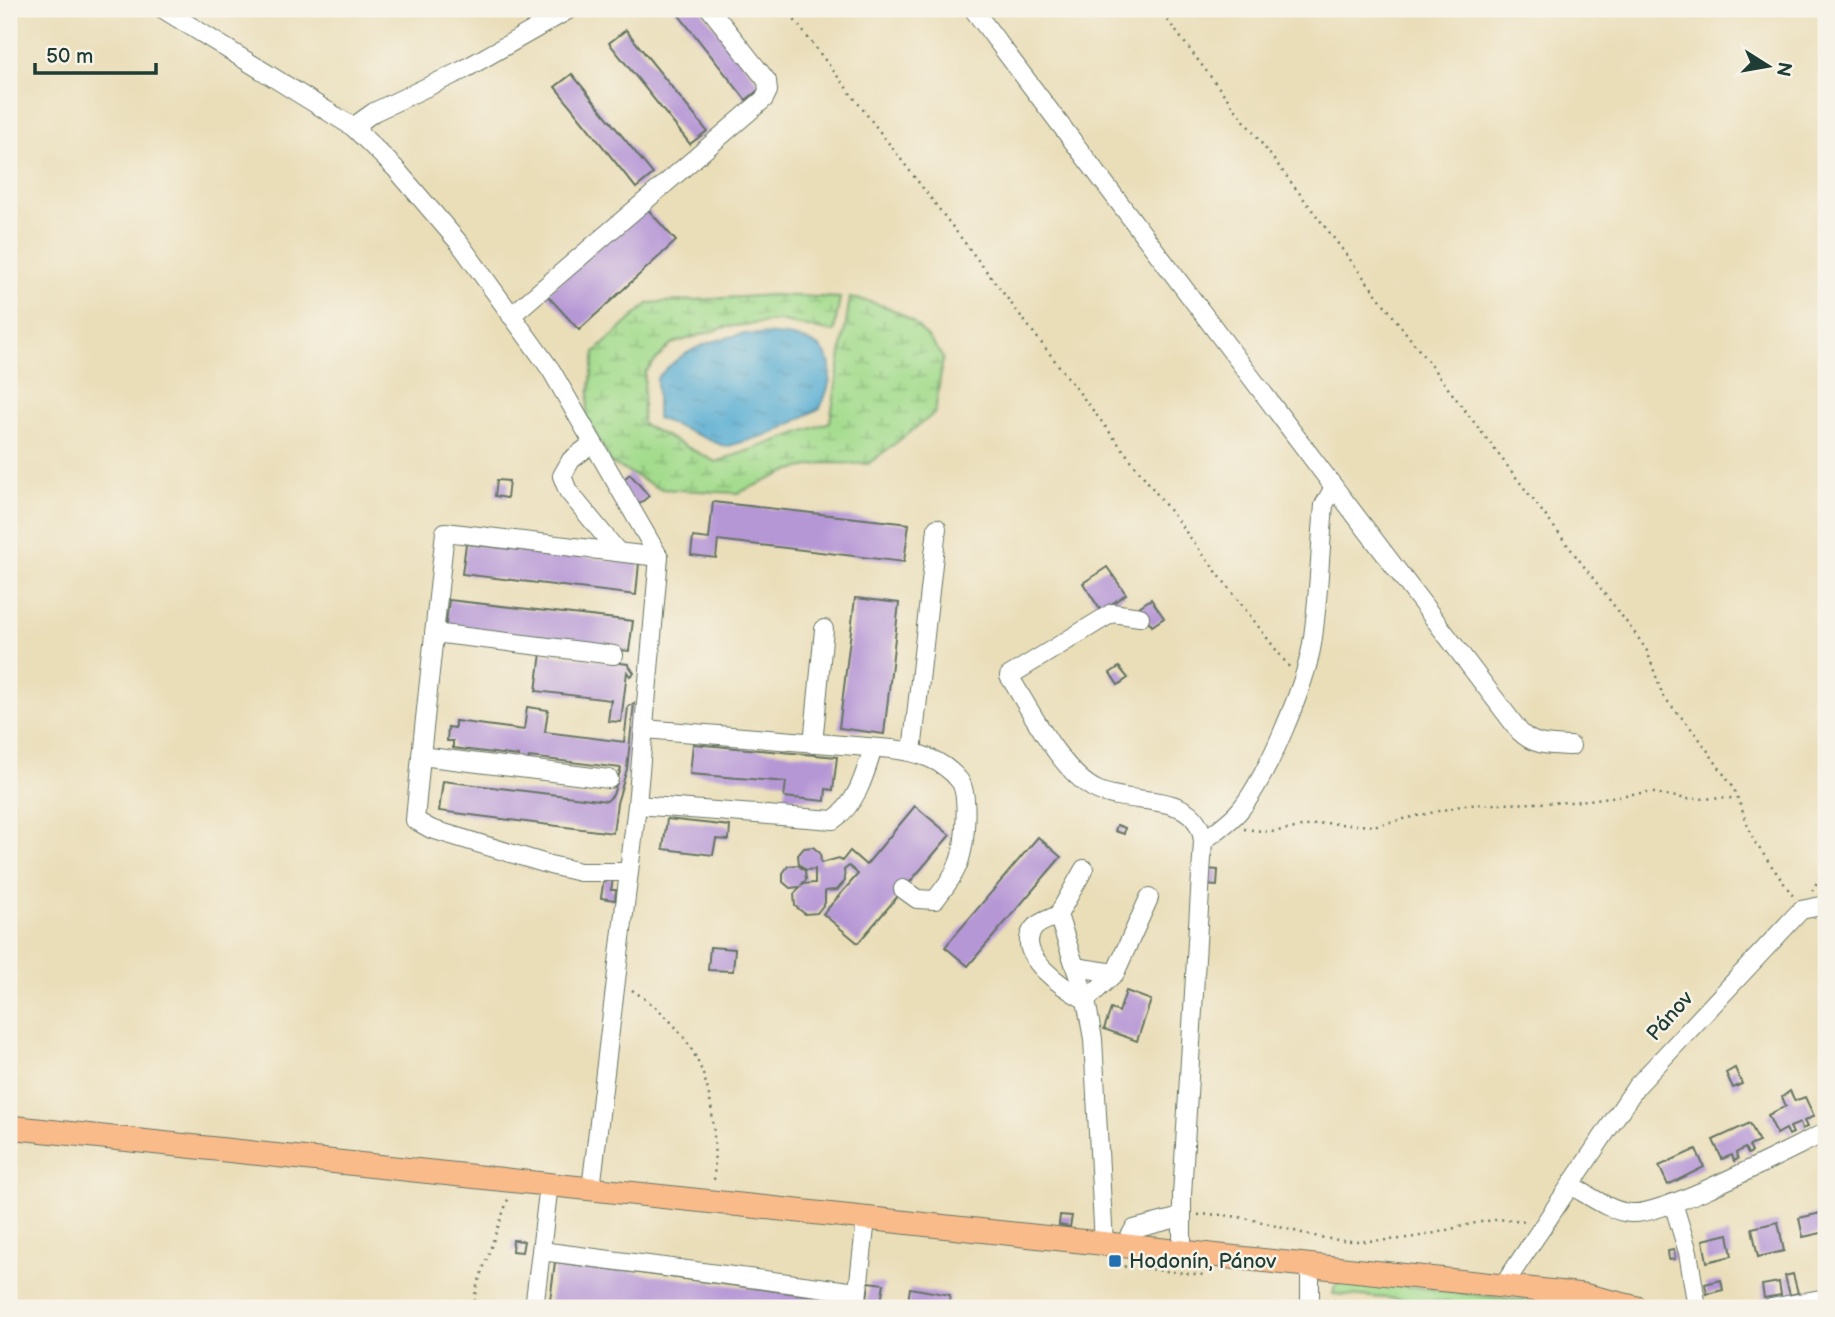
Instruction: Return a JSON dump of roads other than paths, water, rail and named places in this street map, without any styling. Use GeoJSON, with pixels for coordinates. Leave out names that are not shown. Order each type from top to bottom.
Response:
{"type":"FeatureCollection","features":[{"type":"Feature","properties":{"kind":"main road"},"geometry":{"type":"LineString","coordinates":[[9,1127],[1503,1286],[1583,1295],[1637,1308]]}},
{"type":"Feature","properties":{"kind":"street"},"geometry":{"type":"LineString","coordinates":[[163,9],[353,127],[395,169],[460,244],[551,370],[659,557],[637,805],[591,1189]]}},
{"type":"Feature","properties":{"kind":"street"},"geometry":{"type":"LineString","coordinates":[[353,127],[374,112],[463,70],[570,9]]}},
{"type":"Feature","properties":{"kind":"street"},"geometry":{"type":"LineString","coordinates":[[511,316],[764,99],[768,90],[766,81],[710,9]]}},
{"type":"Feature","properties":{"kind":"street"},"geometry":{"type":"LineString","coordinates":[[973,9],[1520,732],[1528,740],[1540,744],[1571,746]]}},
{"type":"Feature","properties":{"kind":"street"},"geometry":{"type":"LineString","coordinates":[[593,443],[571,460],[562,476],[568,491],[618,552]]}},
{"type":"Feature","properties":{"kind":"street"},"geometry":{"type":"LineString","coordinates":[[1203,841],[1239,811],[1262,775],[1301,681],[1312,644],[1324,505],[1334,487]]}},
{"type":"Feature","properties":{"kind":"street"},"geometry":{"type":"LineString","coordinates":[[912,751],[937,528]]}},
{"type":"Feature","properties":{"kind":"street"},"geometry":{"type":"LineString","coordinates":[[629,872],[580,872],[431,829],[415,820],[421,756],[445,532],[659,557]]}},
{"type":"Feature","properties":{"kind":"street"},"geometry":{"type":"LineString","coordinates":[[1140,617],[1112,613],[1009,676],[1065,762],[1087,785],[1108,795],[1189,811],[1201,825],[1203,841],[1181,1217],[1182,1252]]}},
{"type":"Feature","properties":{"kind":"street"},"geometry":{"type":"LineString","coordinates":[[813,744],[824,629]]}},
{"type":"Feature","properties":{"kind":"street"},"geometry":{"type":"LineString","coordinates":[[434,633],[614,655]]}},
{"type":"Feature","properties":{"kind":"street"},"geometry":{"type":"LineString","coordinates":[[644,729],[912,751],[930,758],[960,780],[966,795],[961,858],[950,881],[934,900],[917,899],[904,889]]}},
{"type":"Feature","properties":{"kind":"street"},"geometry":{"type":"LineString","coordinates":[[637,805],[833,820],[846,812],[865,776],[873,748]]}},
{"type":"Feature","properties":{"kind":"street"},"geometry":{"type":"LineString","coordinates":[[421,756],[609,779]]}},
{"type":"Feature","properties":{"kind":"street"},"geometry":{"type":"LineString","coordinates":[[1084,869],[1058,915],[1036,925],[1031,933],[1030,950],[1039,964],[1062,986],[1086,1000]]}},
{"type":"Feature","properties":{"kind":"street"},"geometry":{"type":"LineString","coordinates":[[1086,1000],[1115,972],[1149,898]]}},
{"type":"Feature","properties":{"kind":"street","name":"Pánov"},"geometry":{"type":"LineString","coordinates":[[1503,1286],[1539,1227],[1572,1186],[1597,1142],[1636,1087],[1801,910],[1826,905]]}},
{"type":"Feature","properties":{"kind":"street"},"geometry":{"type":"LineString","coordinates":[[1058,915],[1086,1000],[1093,1039],[1114,1245]]}},
{"type":"Feature","properties":{"kind":"street"},"geometry":{"type":"LineString","coordinates":[[1075,967],[1115,972]]}},
{"type":"Feature","properties":{"kind":"street"},"geometry":{"type":"LineString","coordinates":[[1572,1186],[1610,1207],[1632,1214],[1673,1203],[1826,1132]]}},
{"type":"Feature","properties":{"kind":"street"},"geometry":{"type":"LineString","coordinates":[[534,1308],[550,1184]]}},
{"type":"Feature","properties":{"kind":"street"},"geometry":{"type":"LineString","coordinates":[[1673,1203],[1688,1252],[1697,1308]]}},
{"type":"Feature","properties":{"kind":"street"},"geometry":{"type":"LineString","coordinates":[[1114,1245],[1134,1229],[1181,1217]]}},
{"type":"Feature","properties":{"kind":"street"},"geometry":{"type":"LineString","coordinates":[[541,1251],[856,1300],[866,1219]]}},
{"type":"Feature","properties":{"kind":"street"},"geometry":{"type":"LineString","coordinates":[[1309,1304],[1310,1265]]}},
{"type":"Feature","properties":{"kind":"street"},"geometry":{"type":"LineString","coordinates":[[1771,1308],[1826,1298]]}},
{"type":"Feature","properties":{"kind":"water"},"geometry":{"type":"Polygon","coordinates":[[[743,334],[800,339],[814,344],[825,353],[830,366],[829,384],[820,408],[776,432],[726,447],[657,418],[657,378],[666,368],[696,348],[743,334]]]}},
{"type":"Feature","properties":{"kind":"place","name":"Hodonín, Pánov"},"geometry":{"type":"Point","coordinates":[1115,1261]}}]}
